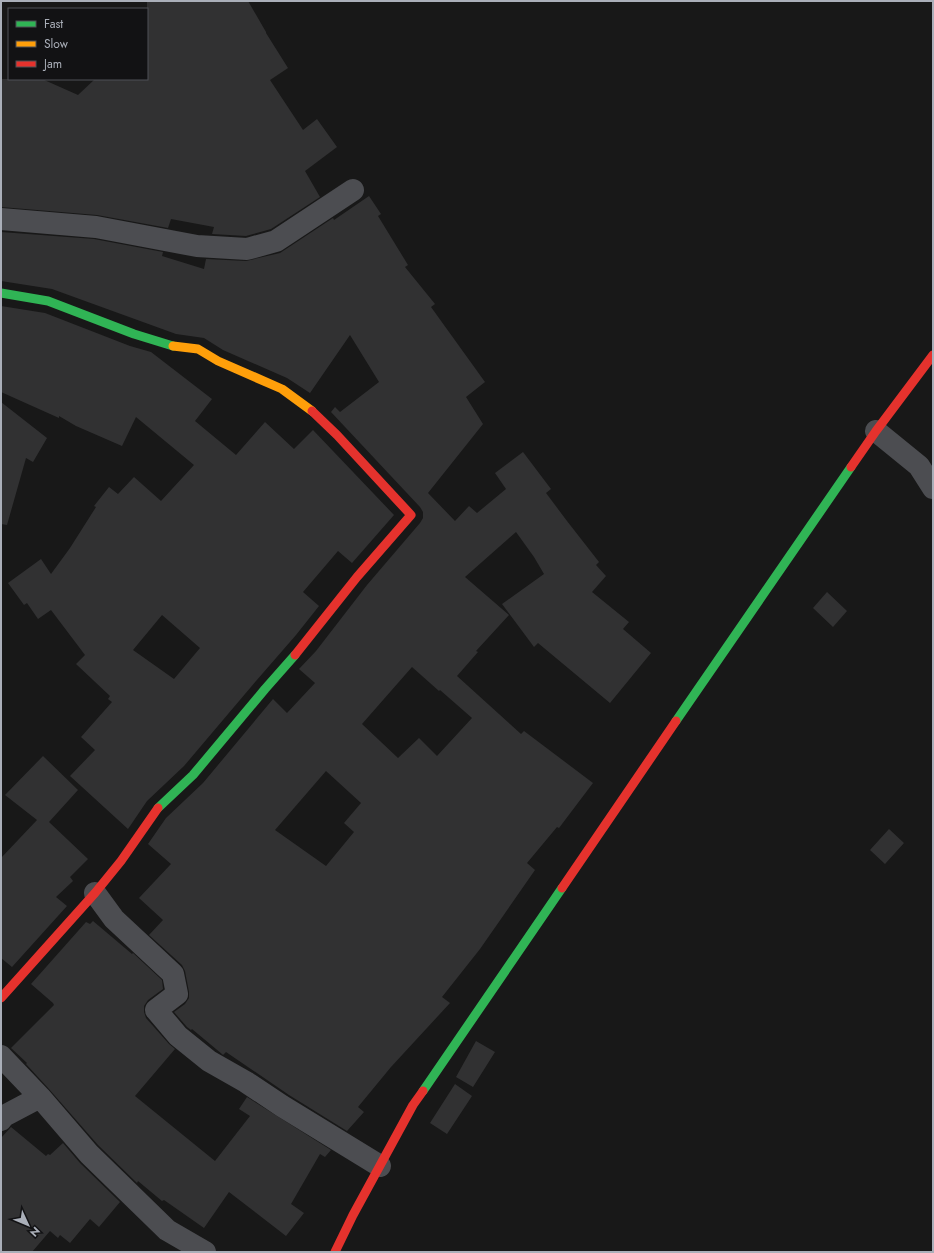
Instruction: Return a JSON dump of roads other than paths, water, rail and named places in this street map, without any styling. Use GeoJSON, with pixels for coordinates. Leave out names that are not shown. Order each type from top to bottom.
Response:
{"type":"FeatureCollection","features":[{"type":"Feature","properties":{"kind":"street"},"geometry":{"type":"LineString","coordinates":[[1,219],[96,227],[197,246],[247,249],[276,241],[354,190]]}},
{"type":"Feature","properties":{"kind":"street"},"geometry":{"type":"LineString","coordinates":[[1,292],[48,301],[134,334],[172,346],[198,349],[218,361],[282,389],[308,407],[337,435],[411,515],[357,576],[306,643],[265,689],[193,775],[156,810],[121,861],[95,893],[1,998]]}},
{"type":"Feature","properties":{"kind":"street"},"geometry":{"type":"LineString","coordinates":[[335,1252],[353,1215],[413,1105],[876,431],[933,355]]}},
{"type":"Feature","properties":{"kind":"street"},"geometry":{"type":"LineString","coordinates":[[876,431],[919,466],[933,488]]}},
{"type":"Feature","properties":{"kind":"street"},"geometry":{"type":"LineString","coordinates":[[95,893],[114,919],[173,974],[177,994],[156,1010],[178,1036],[209,1061],[246,1082],[282,1106],[380,1166]]}},
{"type":"Feature","properties":{"kind":"street"},"geometry":{"type":"LineString","coordinates":[[1,1056],[40,1097],[89,1154],[167,1230],[206,1252]]}},
{"type":"Feature","properties":{"kind":"street"},"geometry":{"type":"LineString","coordinates":[[1,1120],[4,1116],[40,1097]]}}]}
